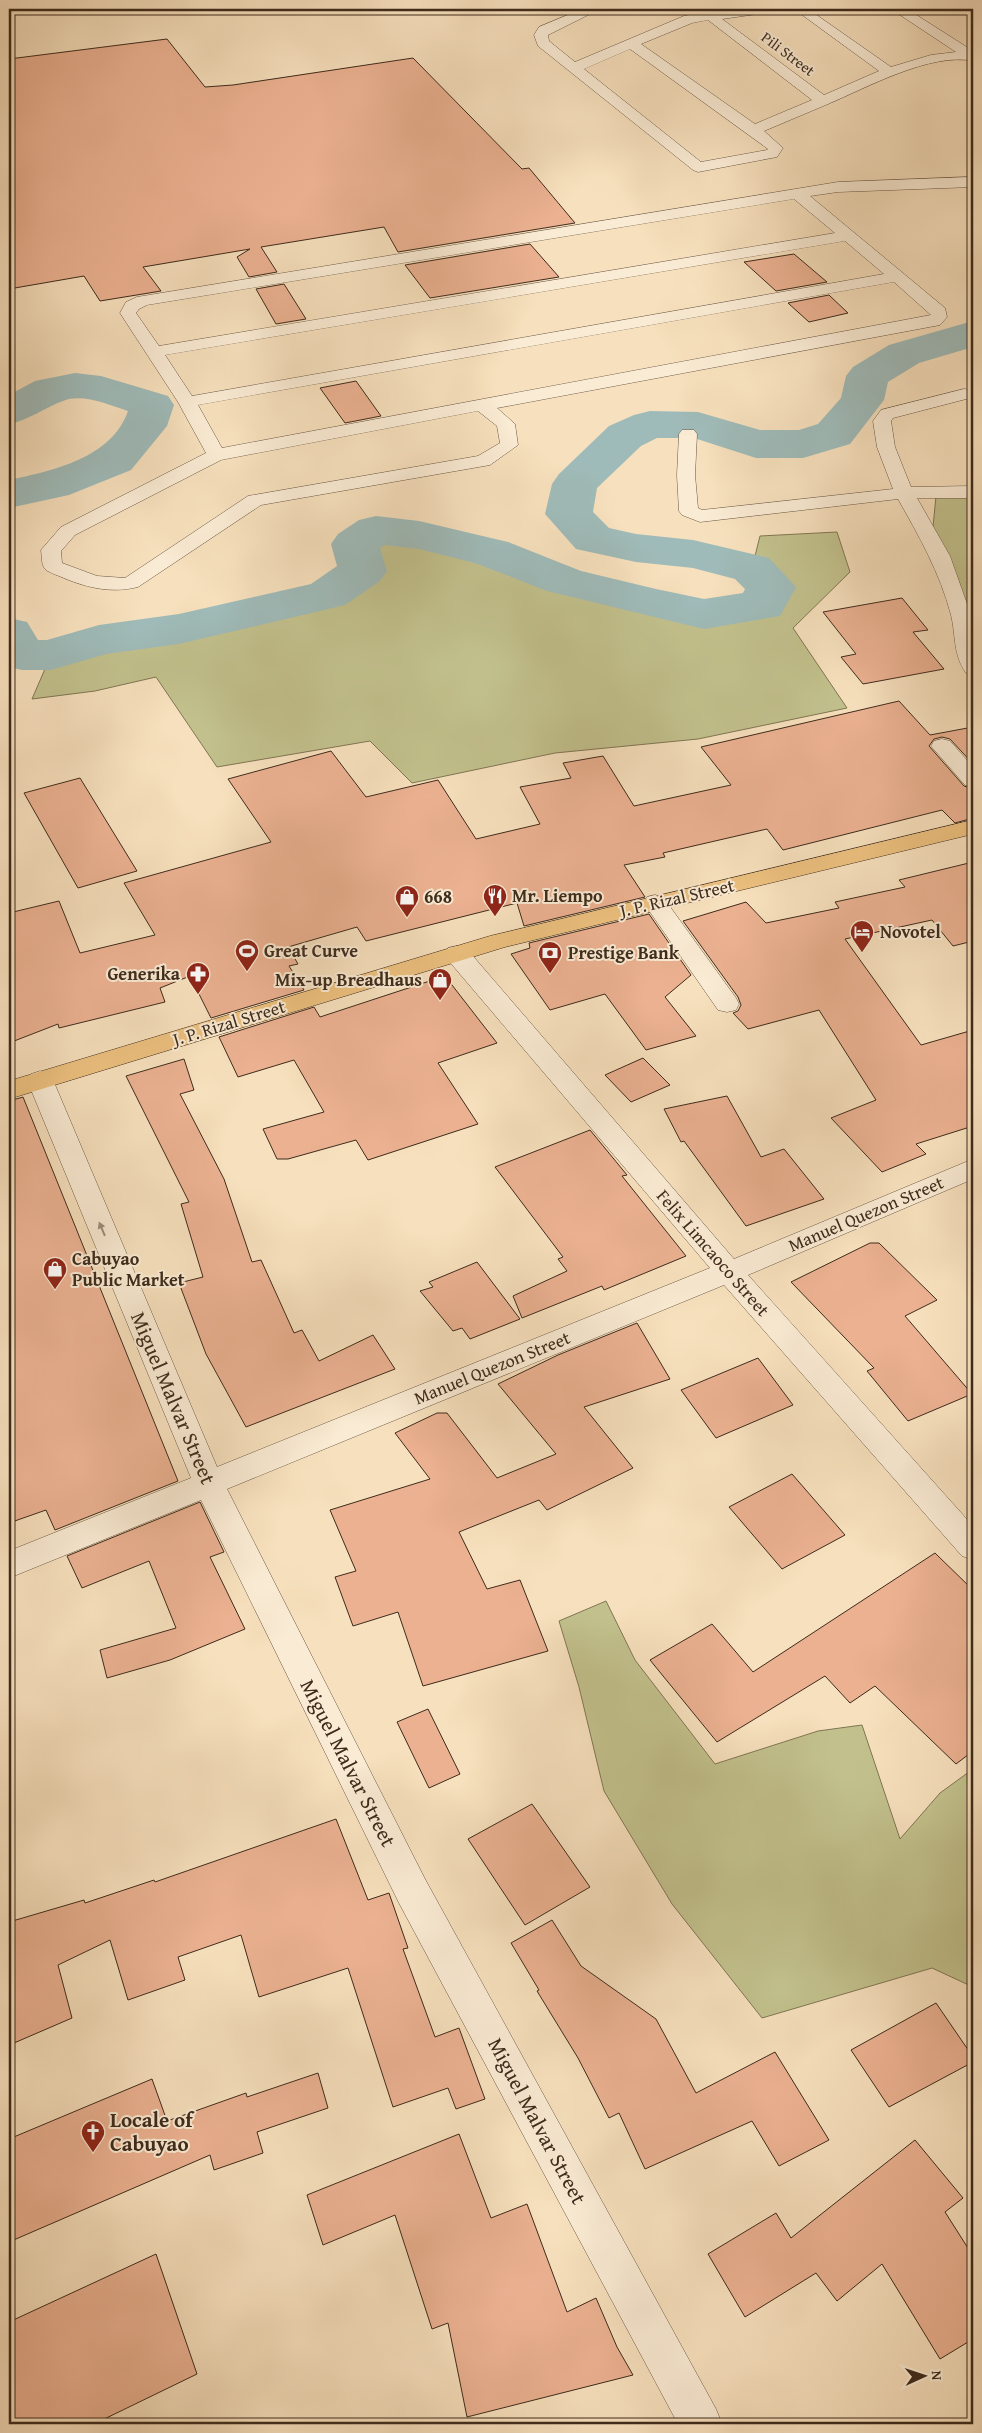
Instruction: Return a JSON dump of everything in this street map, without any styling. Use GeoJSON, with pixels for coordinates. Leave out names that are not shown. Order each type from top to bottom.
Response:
{"type":"FeatureCollection","features":[{"type":"Feature","properties":{"kind":"main road","name":"J. P. Rizal Street"},"geometry":{"type":"LineString","coordinates":[[9,1090],[456,954],[655,902],[973,827]]}},
{"type":"Feature","properties":{"kind":"street"},"geometry":{"type":"LineString","coordinates":[[593,9],[544,30],[541,35],[543,43],[698,167],[772,154],[776,148],[754,130],[631,43]]}},
{"type":"Feature","properties":{"kind":"street"},"geometry":{"type":"LineString","coordinates":[[573,68],[688,19],[764,9]]}},
{"type":"Feature","properties":{"kind":"street"},"geometry":{"type":"LineString","coordinates":[[800,9],[890,72]]}},
{"type":"Feature","properties":{"kind":"street"},"geometry":{"type":"LineString","coordinates":[[898,9],[972,56]]}},
{"type":"Feature","properties":{"kind":"street","name":"Pili Street"},"geometry":{"type":"LineString","coordinates":[[709,15],[823,101]]}},
{"type":"Feature","properties":{"kind":"street"},"geometry":{"type":"LineString","coordinates":[[754,130],[890,72],[931,59],[972,56]]}},
{"type":"Feature","properties":{"kind":"street"},"geometry":{"type":"LineString","coordinates":[[216,455],[187,402],[128,313],[132,306],[143,301],[854,184],[973,182]]}},
{"type":"Feature","properties":{"kind":"street"},"geometry":{"type":"LineString","coordinates":[[484,407],[506,424],[509,445],[483,461],[255,500],[131,583],[114,586],[79,577],[53,566],[51,550],[68,531],[216,455],[484,407],[934,321],[939,317],[939,312],[798,194]]}},
{"type":"Feature","properties":{"kind":"street"},"geometry":{"type":"LineString","coordinates":[[154,352],[848,236]]}},
{"type":"Feature","properties":{"kind":"street"},"geometry":{"type":"LineString","coordinates":[[187,402],[897,277]]}},
{"type":"Feature","properties":{"kind":"street"},"geometry":{"type":"LineString","coordinates":[[964,394],[887,414],[882,421],[886,447],[904,493],[940,556],[961,615],[967,658],[973,669]]}},
{"type":"Feature","properties":{"kind":"street"},"geometry":{"type":"LineString","coordinates":[[688,434],[686,475],[689,511],[700,516],[904,493],[973,492]]}},
{"type":"Feature","properties":{"kind":"street"},"geometry":{"type":"LineString","coordinates":[[942,746],[973,780]]}},
{"type":"Feature","properties":{"kind":"street"},"geometry":{"type":"LineString","coordinates":[[655,902],[727,1004]]}},
{"type":"Feature","properties":{"kind":"street","name":"Felix Limcaoco Street"},"geometry":{"type":"LineString","coordinates":[[456,954],[729,1272],[973,1547]]}},
{"type":"Feature","properties":{"kind":"street","name":"Miguel Malvar Street"},"geometry":{"type":"LineString","coordinates":[[40,1080],[209,1484],[412,1891],[701,2424]]}},
{"type":"Feature","properties":{"kind":"street","name":"Manuel Quezon Street"},"geometry":{"type":"LineString","coordinates":[[9,1565],[729,1272],[973,1168]]}},
{"type":"Feature","properties":{"kind":"shaded area"},"geometry":{"type":"Polygon","coordinates":[[[944,492],[973,494],[973,629],[933,527],[936,496],[944,492]]]}},
{"type":"Feature","properties":{"kind":"shaded area"},"geometry":{"type":"Polygon","coordinates":[[[376,530],[419,535],[491,552],[564,581],[704,614],[762,605],[771,587],[752,568],[760,536],[837,532],[850,572],[793,628],[847,708],[698,739],[555,753],[412,783],[370,741],[217,767],[156,677],[95,691],[32,699],[51,655],[99,640],[179,629],[328,595],[363,571],[355,544],[376,530]]]}},
{"type":"Feature","properties":{"kind":"shaded area"},"geometry":{"type":"Polygon","coordinates":[[[606,1601],[635,1660],[715,1764],[818,1731],[862,1725],[900,1839],[940,1793],[973,1769],[973,1987],[932,1968],[762,2018],[672,1904],[604,1791],[579,1687],[559,1621],[606,1601]]]}},
{"type":"Feature","properties":{"kind":"building"},"geometry":{"type":"Polygon","coordinates":[[[167,39],[205,87],[233,85],[413,58],[522,169],[529,168],[575,223],[398,252],[384,227],[261,247],[277,272],[249,277],[237,257],[250,249],[143,267],[161,291],[100,301],[84,276],[9,289],[9,59],[167,39]]]}},
{"type":"Feature","properties":{"kind":"building"},"geometry":{"type":"Polygon","coordinates":[[[530,244],[559,277],[430,298],[405,265],[530,244]]]}},
{"type":"Feature","properties":{"kind":"building"},"geometry":{"type":"Polygon","coordinates":[[[794,254],[827,282],[776,291],[744,262],[794,254]]]}},
{"type":"Feature","properties":{"kind":"building"},"geometry":{"type":"Polygon","coordinates":[[[284,284],[306,319],[276,324],[256,289],[284,284]]]}},
{"type":"Feature","properties":{"kind":"building"},"geometry":{"type":"Polygon","coordinates":[[[829,295],[848,313],[809,322],[788,303],[829,295]]]}},
{"type":"Feature","properties":{"kind":"building"},"geometry":{"type":"Polygon","coordinates":[[[356,381],[381,416],[345,423],[320,388],[356,381]]]}},
{"type":"Feature","properties":{"kind":"building"},"geometry":{"type":"Polygon","coordinates":[[[902,598],[928,630],[913,632],[944,669],[863,684],[841,657],[856,654],[823,612],[902,598]]]}},
{"type":"Feature","properties":{"kind":"building"},"geometry":{"type":"Polygon","coordinates":[[[899,701],[930,735],[973,727],[973,764],[950,739],[942,737],[934,739],[929,746],[964,786],[973,789],[973,818],[955,823],[942,810],[783,850],[767,829],[663,853],[665,857],[624,865],[645,897],[524,926],[517,903],[366,941],[357,927],[288,947],[298,964],[289,966],[304,990],[211,1018],[190,976],[160,988],[165,1002],[59,1028],[58,1024],[9,1043],[9,913],[59,901],[80,953],[155,935],[124,883],[271,842],[228,779],[331,751],[366,797],[438,780],[476,839],[540,824],[520,787],[571,778],[563,763],[603,756],[634,806],[731,785],[701,747],[899,701]]]}},
{"type":"Feature","properties":{"kind":"building"},"geometry":{"type":"Polygon","coordinates":[[[80,778],[137,871],[78,888],[24,793],[80,778]]]}},
{"type":"Feature","properties":{"kind":"building"},"geometry":{"type":"Polygon","coordinates":[[[973,862],[973,941],[953,946],[932,920],[845,939],[921,1045],[973,1030],[973,1126],[916,1144],[926,1154],[882,1172],[831,1118],[876,1100],[819,1010],[748,1029],[733,1013],[738,1011],[741,1005],[738,997],[683,921],[746,902],[766,923],[839,908],[835,902],[905,887],[899,880],[973,862]]]}},
{"type":"Feature","properties":{"kind":"building"},"geometry":{"type":"Polygon","coordinates":[[[649,914],[691,975],[665,997],[696,1036],[646,1050],[605,994],[550,1010],[511,954],[530,948],[529,943],[649,914]]]}},
{"type":"Feature","properties":{"kind":"building"},"geometry":{"type":"Polygon","coordinates":[[[445,976],[497,1043],[438,1063],[478,1124],[368,1160],[356,1140],[288,1159],[277,1159],[263,1129],[324,1112],[294,1060],[238,1077],[219,1037],[314,1007],[320,1017],[445,976]]]}},
{"type":"Feature","properties":{"kind":"building"},"geometry":{"type":"Polygon","coordinates":[[[643,1058],[670,1085],[631,1102],[605,1075],[643,1058]]]}},
{"type":"Feature","properties":{"kind":"building"},"geometry":{"type":"Polygon","coordinates":[[[184,1059],[194,1090],[180,1094],[224,1179],[252,1262],[261,1260],[294,1333],[302,1330],[319,1361],[373,1335],[395,1369],[246,1427],[206,1354],[179,1283],[203,1277],[181,1204],[189,1202],[126,1076],[184,1059]]]}},
{"type":"Feature","properties":{"kind":"building"},"geometry":{"type":"Polygon","coordinates":[[[727,1096],[761,1157],[784,1149],[824,1199],[746,1226],[684,1141],[681,1142],[664,1109],[727,1096]]]}},
{"type":"Feature","properties":{"kind":"building","name":"Cabuyao Public Market"},"geometry":{"type":"Polygon","coordinates":[[[23,1097],[178,1481],[55,1530],[46,1510],[9,1523],[9,1101],[23,1097]]]}},
{"type":"Feature","properties":{"kind":"building"},"geometry":{"type":"Polygon","coordinates":[[[590,1130],[627,1175],[622,1176],[686,1256],[604,1290],[602,1286],[522,1318],[513,1296],[567,1271],[558,1259],[563,1257],[495,1167],[590,1130]]]}},
{"type":"Feature","properties":{"kind":"building"},"geometry":{"type":"Polygon","coordinates":[[[870,1243],[879,1243],[937,1300],[905,1316],[972,1394],[908,1421],[867,1371],[874,1368],[791,1282],[870,1243]]]}},
{"type":"Feature","properties":{"kind":"building"},"geometry":{"type":"Polygon","coordinates":[[[477,1262],[520,1319],[470,1339],[462,1328],[453,1331],[420,1291],[433,1287],[429,1282],[477,1262]]]}},
{"type":"Feature","properties":{"kind":"building"},"geometry":{"type":"Polygon","coordinates":[[[637,1323],[670,1379],[584,1407],[633,1468],[547,1510],[539,1500],[459,1532],[487,1589],[520,1580],[548,1651],[423,1686],[398,1612],[353,1626],[335,1577],[356,1571],[330,1510],[430,1479],[395,1433],[437,1413],[447,1413],[497,1478],[556,1454],[498,1384],[558,1355],[637,1323]]]}},
{"type":"Feature","properties":{"kind":"building"},"geometry":{"type":"Polygon","coordinates":[[[758,1358],[793,1405],[716,1438],[681,1390],[758,1358]]]}},
{"type":"Feature","properties":{"kind":"building"},"geometry":{"type":"Polygon","coordinates":[[[792,1474],[845,1535],[782,1569],[729,1507],[792,1474]]]}},
{"type":"Feature","properties":{"kind":"building"},"geometry":{"type":"Polygon","coordinates":[[[200,1502],[224,1552],[210,1557],[245,1629],[170,1660],[107,1678],[100,1650],[176,1628],[149,1561],[82,1588],[67,1556],[200,1502]]]}},
{"type":"Feature","properties":{"kind":"building"},"geometry":{"type":"Polygon","coordinates":[[[935,1553],[973,1590],[973,1751],[956,1764],[875,1686],[850,1703],[825,1676],[717,1742],[650,1660],[712,1624],[753,1672],[935,1553]]]}},
{"type":"Feature","properties":{"kind":"building"},"geometry":{"type":"Polygon","coordinates":[[[428,1709],[460,1774],[429,1788],[397,1722],[428,1709]]]}},
{"type":"Feature","properties":{"kind":"building"},"geometry":{"type":"Polygon","coordinates":[[[532,1804],[590,1887],[525,1925],[468,1839],[532,1804]]]}},
{"type":"Feature","properties":{"kind":"building"},"geometry":{"type":"Polygon","coordinates":[[[336,1819],[368,1900],[389,1893],[408,1948],[403,1949],[435,2037],[459,2028],[485,2099],[456,2109],[448,2088],[393,2107],[348,1968],[259,1997],[241,1935],[178,1957],[185,1980],[128,2000],[110,1940],[58,1965],[72,2018],[14,2043],[9,2022],[9,1922],[84,1900],[85,1903],[154,1880],[155,1882],[336,1819]]]}},
{"type":"Feature","properties":{"kind":"building"},"geometry":{"type":"Polygon","coordinates":[[[552,1920],[581,1966],[656,2019],[696,2093],[775,2052],[829,2140],[779,2166],[752,2121],[645,2169],[619,2113],[609,2118],[578,2058],[537,1991],[539,1990],[511,1943],[552,1920]]]}},
{"type":"Feature","properties":{"kind":"building"},"geometry":{"type":"Polygon","coordinates":[[[936,2003],[973,2057],[973,2062],[889,2107],[851,2050],[936,2003]]]}},
{"type":"Feature","properties":{"kind":"building","name":"Locale of Cabuyao"},"geometry":{"type":"Polygon","coordinates":[[[318,2073],[328,2108],[257,2132],[263,2153],[214,2170],[210,2155],[9,2242],[9,2139],[152,2079],[167,2121],[246,2093],[247,2097],[318,2073]]]}},
{"type":"Feature","properties":{"kind":"building"},"geometry":{"type":"Polygon","coordinates":[[[459,2134],[491,2218],[527,2204],[567,2312],[596,2298],[617,2347],[633,2375],[467,2417],[448,2323],[432,2329],[395,2215],[323,2245],[307,2195],[459,2134]]]}},
{"type":"Feature","properties":{"kind":"building"},"geometry":{"type":"Polygon","coordinates":[[[915,2140],[963,2198],[945,2212],[973,2256],[973,2339],[940,2359],[882,2264],[837,2301],[816,2273],[745,2317],[708,2254],[776,2213],[791,2238],[915,2140]]]}},
{"type":"Feature","properties":{"kind":"building"},"geometry":{"type":"Polygon","coordinates":[[[156,2254],[197,2374],[94,2424],[9,2424],[9,2322],[156,2254]]]}},
{"type":"Feature","properties":{"kind":"waterway"},"geometry":{"type":"LineString","coordinates":[[9,633],[22,655],[51,655],[99,640],[179,629],[328,595],[363,571],[355,544],[376,530],[419,535],[491,552],[564,581],[655,604],[704,614],[762,605],[771,587],[752,568],[693,554],[636,548],[593,539],[569,514],[575,484],[625,436],[650,424],[698,425],[756,444],[803,444],[834,434],[862,400],[868,376],[904,354],[973,334]]}},
{"type":"Feature","properties":{"kind":"waterway"},"geometry":{"type":"LineString","coordinates":[[9,411],[50,390],[75,386],[101,389],[152,405],[145,426],[115,460],[53,485],[9,494]]}},
{"type":"Feature","properties":{"kind":"place","name":"Mr. Liempo"},"geometry":{"type":"Point","coordinates":[495,917]}},
{"type":"Feature","properties":{"kind":"place","name":"668"},"geometry":{"type":"Point","coordinates":[407,918]}},
{"type":"Feature","properties":{"kind":"place","name":"Novotel"},"geometry":{"type":"Point","coordinates":[862,953]}},
{"type":"Feature","properties":{"kind":"place","name":"Great Curve"},"geometry":{"type":"Point","coordinates":[247,972]}},
{"type":"Feature","properties":{"kind":"place","name":"Prestige Bank"},"geometry":{"type":"Point","coordinates":[550,974]}},
{"type":"Feature","properties":{"kind":"place","name":"Generika"},"geometry":{"type":"Point","coordinates":[198,995]}},
{"type":"Feature","properties":{"kind":"place","name":"Mix-up Breadhaus"},"geometry":{"type":"Point","coordinates":[440,1001]}},
{"type":"Feature","properties":{"kind":"place","name":"Cabuyao Public Market"},"geometry":{"type":"Point","coordinates":[55,1290]}},
{"type":"Feature","properties":{"kind":"place","name":"Locale of Cabuyao"},"geometry":{"type":"Point","coordinates":[93,2153]}}]}
